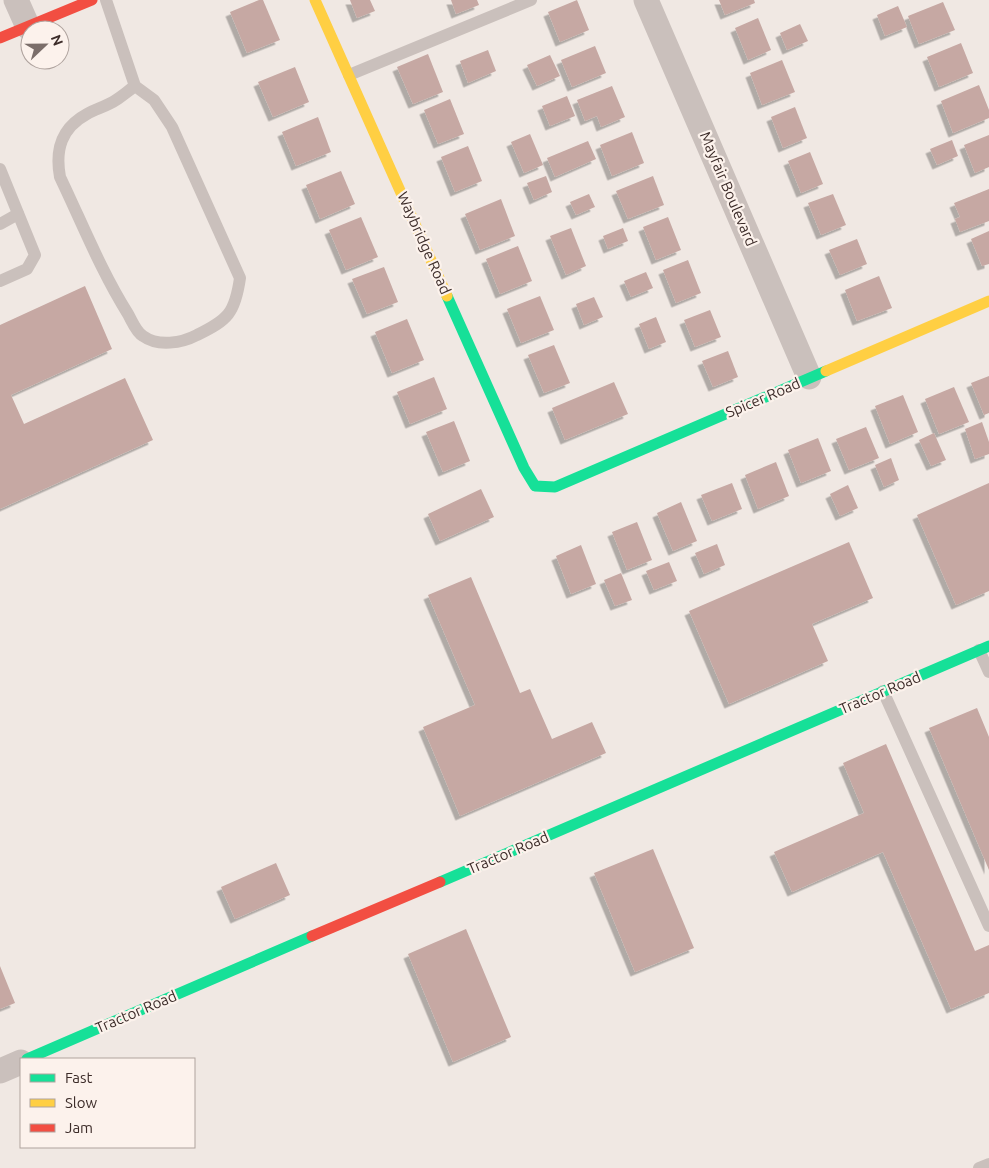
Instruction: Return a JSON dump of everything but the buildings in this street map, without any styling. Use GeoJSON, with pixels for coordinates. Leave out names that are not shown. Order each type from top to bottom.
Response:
{"type":"FeatureCollection","features":[{"type":"Feature","properties":{"kind":"street"},"geometry":{"type":"LineString","coordinates":[[16,0],[25,20]]}},
{"type":"Feature","properties":{"kind":"street"},"geometry":{"type":"LineString","coordinates":[[45,20],[92,0]]}},
{"type":"Feature","properties":{"kind":"street","name":"Waybridge Road"},"geometry":{"type":"LineString","coordinates":[[315,0],[524,468],[535,486]]}},
{"type":"Feature","properties":{"kind":"street","name":"Mayfair Boulevard"},"geometry":{"type":"LineString","coordinates":[[646,0],[809,378]]}},
{"type":"Feature","properties":{"kind":"street"},"geometry":{"type":"LineString","coordinates":[[0,38],[20,30]]}},
{"type":"Feature","properties":{"kind":"street","name":"Spicer Road"},"geometry":{"type":"LineString","coordinates":[[535,486],[555,487],[989,301]]}},
{"type":"Feature","properties":{"kind":"street","name":"Tractor Road"},"geometry":{"type":"LineString","coordinates":[[29,1058],[984,648]]}},
{"type":"Feature","properties":{"kind":"street"},"geometry":{"type":"LineString","coordinates":[[0,1071],[20,1062]]}},
{"type":"Feature","properties":{"kind":"lane"},"geometry":{"type":"LineString","coordinates":[[106,0],[135,86],[154,100],[172,127],[240,278],[237,298],[228,316],[214,327],[191,338],[172,342],[157,343],[141,336],[112,288],[60,177],[57,160],[59,145],[69,128],[86,114],[116,100],[135,86]]}},
{"type":"Feature","properties":{"kind":"lane"},"geometry":{"type":"LineString","coordinates":[[349,75],[531,0]]}},
{"type":"Feature","properties":{"kind":"lane"},"geometry":{"type":"LineString","coordinates":[[0,169],[35,256],[26,269],[0,281]]}},
{"type":"Feature","properties":{"kind":"lane"},"geometry":{"type":"LineString","coordinates":[[0,224],[18,214]]}},
{"type":"Feature","properties":{"kind":"lane"},"geometry":{"type":"LineString","coordinates":[[984,648],[989,672]]}},
{"type":"Feature","properties":{"kind":"lane"},"geometry":{"type":"LineString","coordinates":[[883,691],[989,926]]}},
{"type":"Feature","properties":{"kind":"lane"},"geometry":{"type":"LineString","coordinates":[[979,1168],[989,1164]]}},
{"type":"Feature","properties":{"kind":"traffic: fast"},"geometry":{"type":"LineString","coordinates":[[447,296],[524,468],[535,486],[555,487],[826,371]]}},
{"type":"Feature","properties":{"kind":"traffic: fast"},"geometry":{"type":"LineString","coordinates":[[440,882],[989,646]]}},
{"type":"Feature","properties":{"kind":"traffic: fast"},"geometry":{"type":"LineString","coordinates":[[29,1058],[312,936]]}},
{"type":"Feature","properties":{"kind":"traffic: slow"},"geometry":{"type":"LineString","coordinates":[[315,0],[447,296]]}},
{"type":"Feature","properties":{"kind":"traffic: slow"},"geometry":{"type":"LineString","coordinates":[[826,371],[989,301]]}},
{"type":"Feature","properties":{"kind":"traffic: jam"},"geometry":{"type":"LineString","coordinates":[[0,38],[92,0]]}},
{"type":"Feature","properties":{"kind":"traffic: jam"},"geometry":{"type":"LineString","coordinates":[[312,936],[440,882]]}}]}
